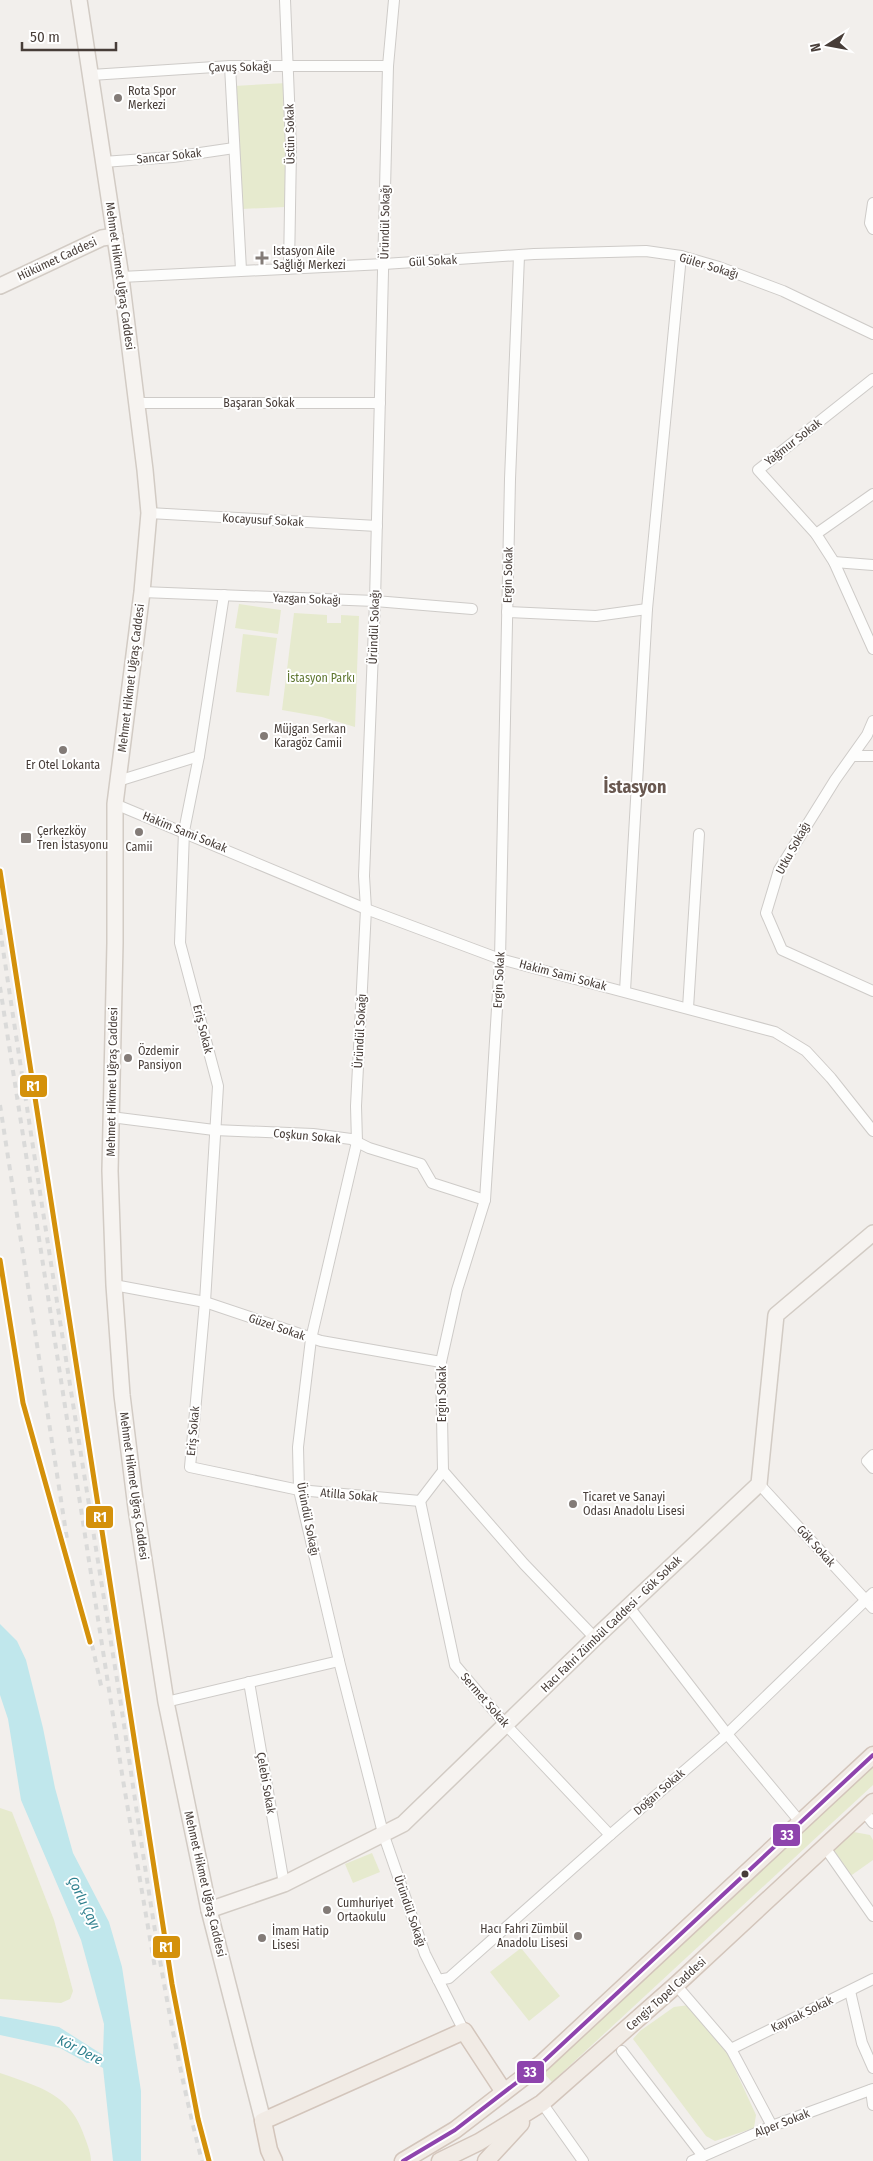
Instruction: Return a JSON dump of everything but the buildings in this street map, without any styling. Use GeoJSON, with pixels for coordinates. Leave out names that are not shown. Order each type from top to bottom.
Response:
{"type":"FeatureCollection","features":[{"type":"Feature","properties":{"kind":"main road","name":"Mehmet Hikmet Uğraş Caddesi"},"geometry":{"type":"LineString","coordinates":[[79,0],[121,277],[149,513],[142,592],[115,804],[110,1171],[114,1285],[122,1395],[140,1534],[166,1702],[209,1910],[269,2150],[273,2159]]}},
{"type":"Feature","properties":{"kind":"main road","name":"Hükümet Caddesi"},"geometry":{"type":"LineString","coordinates":[[0,286],[102,238],[115,236]]}},
{"type":"Feature","properties":{"kind":"main road"},"geometry":{"type":"LineString","coordinates":[[759,1484],[776,1315],[873,1233]]}},
{"type":"Feature","properties":{"kind":"main road","name":"Hacı Fahri Zümbül Caddesi - Gök Sokak"},"geometry":{"type":"LineString","coordinates":[[209,1910],[284,1884],[403,1824],[595,1638],[759,1484]]}},
{"type":"Feature","properties":{"kind":"main road"},"geometry":{"type":"LineString","coordinates":[[403,2161],[455,2130],[542,2063],[873,1755]]}},
{"type":"Feature","properties":{"kind":"main road","name":"Cengiz Topel Caddesi"},"geometry":{"type":"LineString","coordinates":[[440,2161],[479,2142],[539,2105],[676,1984],[824,1846],[870,1812]]}},
{"type":"Feature","properties":{"kind":"main road"},"geometry":{"type":"LineString","coordinates":[[263,2121],[464,2031],[504,2092]]}},
{"type":"Feature","properties":{"kind":"main road"},"geometry":{"type":"LineString","coordinates":[[486,2161],[539,2105]]}},
{"type":"Feature","properties":{"kind":"street","name":"Üstün Sokak"},"geometry":{"type":"LineString","coordinates":[[285,0],[291,148],[289,268]]}},
{"type":"Feature","properties":{"kind":"street","name":"Üründül Sokağı"},"geometry":{"type":"LineString","coordinates":[[394,0],[388,66],[375,601],[364,876],[366,909],[356,1106],[357,1142],[311,1338],[298,1447],[299,1490],[339,1661],[383,1833],[425,1954],[464,2031]]}},
{"type":"Feature","properties":{"kind":"street","name":"Çavuş Sokağı"},"geometry":{"type":"LineString","coordinates":[[91,76],[230,66],[388,66]]}},
{"type":"Feature","properties":{"kind":"street"},"geometry":{"type":"LineString","coordinates":[[230,66],[241,270]]}},
{"type":"Feature","properties":{"kind":"street","name":"Sancar Sokak"},"geometry":{"type":"LineString","coordinates":[[103,162],[173,157],[234,148]]}},
{"type":"Feature","properties":{"kind":"street"},"geometry":{"type":"LineString","coordinates":[[873,204],[870,222],[873,229]]}},
{"type":"Feature","properties":{"kind":"street","name":"Güler Sokağı"},"geometry":{"type":"LineString","coordinates":[[534,254],[646,251],[681,256],[719,267],[783,291],[873,334]]}},
{"type":"Feature","properties":{"kind":"street","name":"Gül Sokak"},"geometry":{"type":"LineString","coordinates":[[121,277],[384,264],[534,254]]}},
{"type":"Feature","properties":{"kind":"street","name":"Ergin Sokak"},"geometry":{"type":"LineString","coordinates":[[443,1471],[441,1362],[457,1290],[485,1200],[500,959],[510,479],[519,256]]}},
{"type":"Feature","properties":{"kind":"street"},"geometry":{"type":"LineString","coordinates":[[626,991],[647,609],[681,256]]}},
{"type":"Feature","properties":{"kind":"street","name":"Yağmur Sokak"},"geometry":{"type":"LineString","coordinates":[[816,534],[758,470],[873,379]]}},
{"type":"Feature","properties":{"kind":"street","name":"Başaran Sokak"},"geometry":{"type":"LineString","coordinates":[[137,403],[380,403]]}},
{"type":"Feature","properties":{"kind":"street"},"geometry":{"type":"LineString","coordinates":[[873,494],[816,534],[834,562],[873,649]]}},
{"type":"Feature","properties":{"kind":"street","name":"Kocayusuf Sokak"},"geometry":{"type":"LineString","coordinates":[[149,513],[377,526]]}},
{"type":"Feature","properties":{"kind":"street"},"geometry":{"type":"LineString","coordinates":[[834,562],[873,565]]}},
{"type":"Feature","properties":{"kind":"street","name":"Yazgan Sokağı"},"geometry":{"type":"LineString","coordinates":[[142,592],[375,601],[472,609]]}},
{"type":"Feature","properties":{"kind":"street","name":"Eriş Sokak"},"geometry":{"type":"LineString","coordinates":[[190,1467],[205,1302],[218,1086],[180,944],[184,831],[200,756],[224,595]]}},
{"type":"Feature","properties":{"kind":"street"},"geometry":{"type":"LineString","coordinates":[[507,612],[596,616],[647,609]]}},
{"type":"Feature","properties":{"kind":"street","name":"Utku Sokağı"},"geometry":{"type":"LineString","coordinates":[[873,721],[867,735],[830,787],[779,870],[766,914],[782,950],[873,991]]}},
{"type":"Feature","properties":{"kind":"street"},"geometry":{"type":"LineString","coordinates":[[118,780],[200,756]]}},
{"type":"Feature","properties":{"kind":"street"},"geometry":{"type":"LineString","coordinates":[[853,756],[873,756]]}},
{"type":"Feature","properties":{"kind":"street","name":"Hakim Sami Sokak"},"geometry":{"type":"LineString","coordinates":[[115,804],[184,831],[366,909],[500,959],[775,1032],[806,1050],[873,1131]]}},
{"type":"Feature","properties":{"kind":"street"},"geometry":{"type":"LineString","coordinates":[[688,1008],[699,834]]}},
{"type":"Feature","properties":{"kind":"street","name":"Coşkun Sokak"},"geometry":{"type":"LineString","coordinates":[[111,1117],[214,1130],[313,1134],[357,1142],[369,1148],[422,1164],[432,1183],[485,1200]]}},
{"type":"Feature","properties":{"kind":"street","name":"Güzel Sokak"},"geometry":{"type":"LineString","coordinates":[[114,1285],[205,1302],[311,1338],[441,1362]]}},
{"type":"Feature","properties":{"kind":"street"},"geometry":{"type":"LineString","coordinates":[[873,1455],[867,1461],[873,1468]]}},
{"type":"Feature","properties":{"kind":"street","name":"Atilla Sokak"},"geometry":{"type":"LineString","coordinates":[[190,1467],[299,1490],[420,1501]]}},
{"type":"Feature","properties":{"kind":"street"},"geometry":{"type":"LineString","coordinates":[[420,1501],[443,1471],[524,1564],[595,1638]]}},
{"type":"Feature","properties":{"kind":"street","name":"Gök Sokak"},"geometry":{"type":"LineString","coordinates":[[759,1484],[869,1597],[873,1608]]}},
{"type":"Feature","properties":{"kind":"street","name":"Sermet Sokak"},"geometry":{"type":"LineString","coordinates":[[420,1501],[455,1665],[506,1725],[610,1835]]}},
{"type":"Feature","properties":{"kind":"street","name":"Doğan Sokak"},"geometry":{"type":"LineString","coordinates":[[438,1980],[449,1978],[727,1734],[869,1597]]}},
{"type":"Feature","properties":{"kind":"street"},"geometry":{"type":"LineString","coordinates":[[629,1607],[727,1734],[800,1823]]}},
{"type":"Feature","properties":{"kind":"street"},"geometry":{"type":"LineString","coordinates":[[166,1702],[339,1661]]}},
{"type":"Feature","properties":{"kind":"street","name":"Çelebi Sokak"},"geometry":{"type":"LineString","coordinates":[[249,1682],[284,1884]]}},
{"type":"Feature","properties":{"kind":"street"},"geometry":{"type":"LineString","coordinates":[[824,1846],[873,1916]]}},
{"type":"Feature","properties":{"kind":"street","name":"Kaynak Sokak"},"geometry":{"type":"LineString","coordinates":[[731,2049],[873,1979]]}},
{"type":"Feature","properties":{"kind":"street"},"geometry":{"type":"LineString","coordinates":[[676,1984],[731,2049],[772,2126]]}},
{"type":"Feature","properties":{"kind":"street"},"geometry":{"type":"LineString","coordinates":[[850,1991],[862,2043],[873,2068]]}},
{"type":"Feature","properties":{"kind":"street"},"geometry":{"type":"LineString","coordinates":[[622,2051],[703,2156]]}},
{"type":"Feature","properties":{"kind":"street"},"geometry":{"type":"LineString","coordinates":[[872,2090],[873,2105]]}},
{"type":"Feature","properties":{"kind":"street","name":"Alper Sokak"},"geometry":{"type":"LineString","coordinates":[[692,2161],[772,2126],[872,2090]]}},
{"type":"Feature","properties":{"kind":"street"},"geometry":{"type":"LineString","coordinates":[[539,2105],[583,2161]]}},
{"type":"Feature","properties":{"kind":"green space"},"geometry":{"type":"Polygon","coordinates":[[[287,83],[285,207],[242,209],[234,86],[287,83]]]}},
{"type":"Feature","properties":{"kind":"green space"},"geometry":{"type":"Polygon","coordinates":[[[239,604],[281,610],[278,634],[235,628],[239,604]]]}},
{"type":"Feature","properties":{"kind":"green space","name":"İstasyon Parkı"},"geometry":{"type":"Polygon","coordinates":[[[294,613],[327,615],[327,623],[341,623],[341,615],[359,616],[355,727],[322,717],[282,710],[294,613]]]}},
{"type":"Feature","properties":{"kind":"green space"},"geometry":{"type":"Polygon","coordinates":[[[243,634],[277,638],[269,696],[236,692],[243,634]]]}},
{"type":"Feature","properties":{"kind":"green space"},"geometry":{"type":"Polygon","coordinates":[[[873,1760],[873,1785],[552,2082],[539,2068],[873,1760]]]}},
{"type":"Feature","properties":{"kind":"green space"},"geometry":{"type":"Polygon","coordinates":[[[0,1808],[12,1812],[54,1920],[73,1991],[70,1999],[61,2003],[0,1999],[0,1808]]]}},
{"type":"Feature","properties":{"kind":"green space"},"geometry":{"type":"Polygon","coordinates":[[[854,1832],[870,1835],[873,1840],[873,1860],[849,1877],[830,1851],[854,1832]]]}},
{"type":"Feature","properties":{"kind":"green space"},"geometry":{"type":"Polygon","coordinates":[[[372,1853],[380,1872],[353,1883],[345,1864],[372,1853]]]}},
{"type":"Feature","properties":{"kind":"green space"},"geometry":{"type":"Polygon","coordinates":[[[521,1948],[560,1996],[529,2021],[490,1972],[521,1948]]]}},
{"type":"Feature","properties":{"kind":"green space"},"geometry":{"type":"Polygon","coordinates":[[[689,2005],[727,2052],[756,2115],[754,2128],[715,2141],[706,2136],[633,2039],[640,2031],[674,2007],[689,2005]]]}},
{"type":"Feature","properties":{"kind":"green space"},"geometry":{"type":"Polygon","coordinates":[[[0,2073],[41,2088],[62,2102],[79,2123],[91,2161],[0,2161],[0,2073]]]}},
{"type":"Feature","properties":{"kind":"water"},"geometry":{"type":"Polygon","coordinates":[[[0,1624],[17,1641],[26,1660],[43,1728],[55,1788],[73,1853],[109,1922],[122,1967],[141,2091],[141,2161],[113,2161],[103,2068],[94,2063],[87,2063],[60,2048],[0,2035],[0,2016],[59,2027],[103,2055],[104,2024],[81,1940],[21,1800],[8,1719],[0,1695],[0,1624]]]}},
{"type":"Feature","properties":{"kind":"railway"},"geometry":{"type":"LineString","coordinates":[[0,929],[154,1927],[176,2045],[202,2161]]}},
{"type":"Feature","properties":{"kind":"railway"},"geometry":{"type":"LineString","coordinates":[[0,987],[123,1780],[155,1968]]}},
{"type":"Feature","properties":{"kind":"railway"},"geometry":{"type":"LineString","coordinates":[[0,1105],[67,1539]]}},
{"type":"Feature","properties":{"kind":"railway"},"geometry":{"type":"LineString","coordinates":[[0,1260],[23,1403],[93,1649],[102,1690]]}},
{"type":"Feature","properties":{"kind":"transit line","name":"R1"},"geometry":{"type":"LineString","coordinates":[[0,871],[172,1984],[198,2119],[209,2161]]}},
{"type":"Feature","properties":{"kind":"transit line","name":"R1"},"geometry":{"type":"LineString","coordinates":[[0,1260],[23,1403],[90,1642]]}},
{"type":"Feature","properties":{"kind":"transit line","name":"33"},"geometry":{"type":"LineString","coordinates":[[403,2161],[455,2130],[542,2063],[873,1755]]}},
{"type":"Feature","properties":{"kind":"place","name":"Rota Spor Merkezi"},"geometry":{"type":"Point","coordinates":[118,98]}},
{"type":"Feature","properties":{"kind":"place","name":"Istasyon Aile Sağlığı Merkezi"},"geometry":{"type":"Point","coordinates":[262,258]}},
{"type":"Feature","properties":{"kind":"place","name":"Müjgan Serkan Karagöz Camii"},"geometry":{"type":"Point","coordinates":[264,736]}},
{"type":"Feature","properties":{"kind":"place","name":"Er Otel Lokanta"},"geometry":{"type":"Point","coordinates":[63,750]}},
{"type":"Feature","properties":{"kind":"place","name":"Camii"},"geometry":{"type":"Point","coordinates":[139,832]}},
{"type":"Feature","properties":{"kind":"place","name":"Çerkezköy Tren İstasyonu"},"geometry":{"type":"Point","coordinates":[26,838]}},
{"type":"Feature","properties":{"kind":"place","name":"Özdemir Pansiyon"},"geometry":{"type":"Point","coordinates":[128,1058]}},
{"type":"Feature","properties":{"kind":"place","name":"Ticaret ve Sanayi Odası Anadolu Lisesi"},"geometry":{"type":"Point","coordinates":[573,1504]}},
{"type":"Feature","properties":{"kind":"place","name":"Cumhuriyet Ortaokulu"},"geometry":{"type":"Point","coordinates":[327,1910]}},
{"type":"Feature","properties":{"kind":"place","name":"Hacı Fahri Zümbül Anadolu Lisesi"},"geometry":{"type":"Point","coordinates":[578,1936]}},
{"type":"Feature","properties":{"kind":"place","name":"İmam Hatip Lisesi"},"geometry":{"type":"Point","coordinates":[262,1938]}},
{"type":"Feature","properties":{"kind":"district","name":"İstasyon"},"geometry":{"type":"Point","coordinates":[635,787]}},
{"type":"Feature","properties":{"kind":"water label","name":"Çorlu Çayı"},"geometry":{"type":"Point","coordinates":[84,1903]}},
{"type":"Feature","properties":{"kind":"water label","name":"Kör Dere"},"geometry":{"type":"Point","coordinates":[80,2050]}}]}
